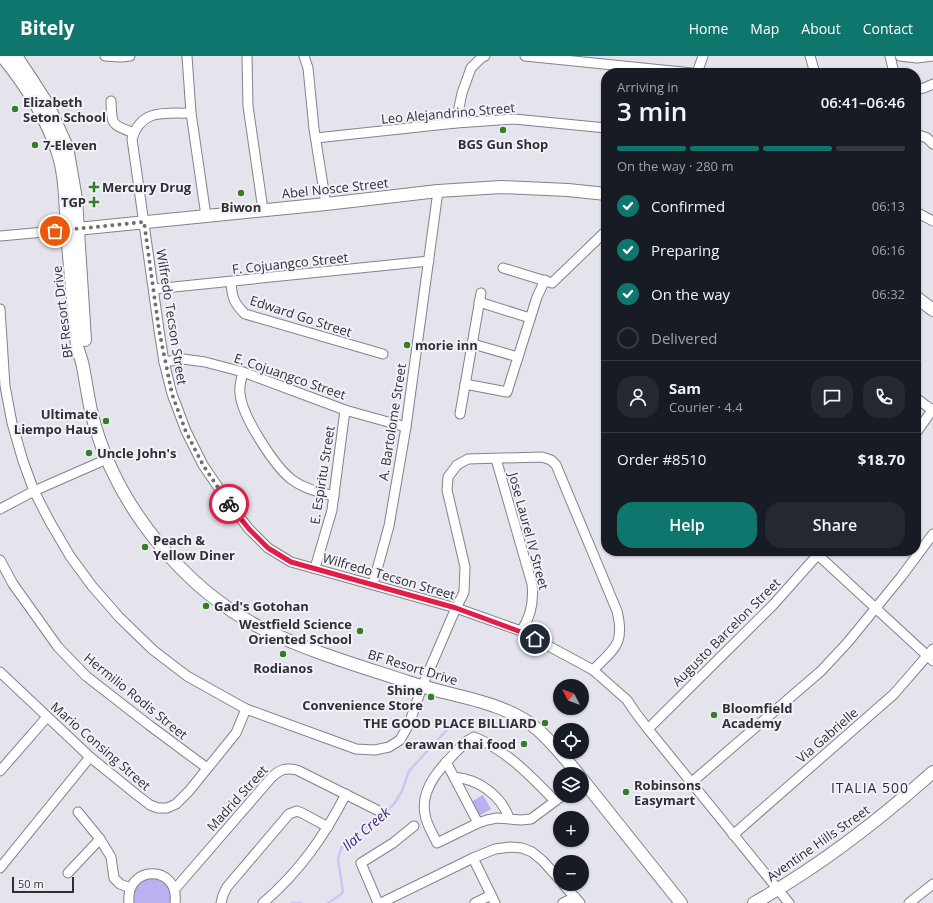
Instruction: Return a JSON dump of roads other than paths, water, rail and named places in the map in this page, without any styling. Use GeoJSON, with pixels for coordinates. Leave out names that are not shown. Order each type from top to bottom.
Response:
{"type":"FeatureCollection","features":[{"type":"Feature","properties":{"kind":"main road","name":"BF Resort Drive"},"geometry":{"type":"LineString","coordinates":[[2,56],[40,110],[57,151],[64,179],[73,229],[85,355],[83,365],[87,393],[95,426],[107,459],[128,500],[152,535],[175,563],[207,592],[234,612],[265,630],[313,650],[422,687],[484,702],[512,713],[536,728],[556,747],[572,767]]}},
{"type":"Feature","properties":{"kind":"main road","name":"BF Resort Drive"},"geometry":{"type":"LineString","coordinates":[[16,56],[48,105],[67,147],[76,199],[73,229]]}},
{"type":"Feature","properties":{"kind":"main road","name":"Abel Nosce Street"},"geometry":{"type":"LineString","coordinates":[[73,229],[326,204],[438,191],[501,187],[568,190],[601,193]]}},
{"type":"Feature","properties":{"kind":"main road"},"geometry":{"type":"LineString","coordinates":[[921,301],[933,310]]}},
{"type":"Feature","properties":{"kind":"main road","name":"Aventine Hills Street"},"geometry":{"type":"LineString","coordinates":[[754,903],[835,852],[886,812],[933,772]]}},
{"type":"Feature","properties":{"kind":"main road","name":"BF Resort Drive"},"geometry":{"type":"LineString","coordinates":[[589,789],[681,903]]}},
{"type":"Feature","properties":{"kind":"street"},"geometry":{"type":"LineString","coordinates":[[105,56],[130,56]]}},
{"type":"Feature","properties":{"kind":"street"},"geometry":{"type":"LineString","coordinates":[[187,56],[191,113],[206,216]]}},
{"type":"Feature","properties":{"kind":"street"},"geometry":{"type":"LineString","coordinates":[[247,56],[248,106],[263,210]]}},
{"type":"Feature","properties":{"kind":"street"},"geometry":{"type":"LineString","coordinates":[[304,56],[308,68],[316,138],[326,204]]}},
{"type":"Feature","properties":{"kind":"street"},"geometry":{"type":"LineString","coordinates":[[456,123],[462,93],[471,68],[485,56]]}},
{"type":"Feature","properties":{"kind":"street"},"geometry":{"type":"LineString","coordinates":[[525,56],[558,58],[647,68]]}},
{"type":"Feature","properties":{"kind":"street"},"geometry":{"type":"LineString","coordinates":[[698,68],[703,56]]}},
{"type":"Feature","properties":{"kind":"street"},"geometry":{"type":"LineString","coordinates":[[812,56],[814,68]]}},
{"type":"Feature","properties":{"kind":"street"},"geometry":{"type":"LineString","coordinates":[[890,56],[893,68]]}},
{"type":"Feature","properties":{"kind":"street"},"geometry":{"type":"LineString","coordinates":[[900,56],[917,58],[933,56]]}},
{"type":"Feature","properties":{"kind":"street"},"geometry":{"type":"LineString","coordinates":[[921,88],[933,84]]}},
{"type":"Feature","properties":{"kind":"street"},"geometry":{"type":"LineString","coordinates":[[111,101],[112,121],[116,126],[134,133]]}},
{"type":"Feature","properties":{"kind":"street"},"geometry":{"type":"LineString","coordinates":[[144,222],[132,140],[134,133],[141,121],[154,114],[191,113]]}},
{"type":"Feature","properties":{"kind":"street","name":"Leo Alejandrino Street"},"geometry":{"type":"LineString","coordinates":[[316,138],[456,123],[514,119],[601,128]]}},
{"type":"Feature","properties":{"kind":"street"},"geometry":{"type":"LineString","coordinates":[[921,136],[927,138],[933,144]]}},
{"type":"Feature","properties":{"kind":"street","name":"A. Bartolome Street"},"geometry":{"type":"LineString","coordinates":[[373,584],[389,526],[406,427],[438,191]]}},
{"type":"Feature","properties":{"kind":"street"},"geometry":{"type":"LineString","coordinates":[[921,215],[933,221]]}},
{"type":"Feature","properties":{"kind":"street","name":"Wilfredo Tecson Street"},"geometry":{"type":"LineString","coordinates":[[144,222],[164,362],[172,394],[186,432],[203,465],[249,529],[268,548],[291,562],[456,608],[521,632],[593,670],[627,700],[648,729],[789,903]]}},
{"type":"Feature","properties":{"kind":"street"},"geometry":{"type":"LineString","coordinates":[[0,236],[73,229]]}},
{"type":"Feature","properties":{"kind":"street"},"geometry":{"type":"LineString","coordinates":[[503,268],[552,283],[601,236]]}},
{"type":"Feature","properties":{"kind":"street","name":"F. Cojuangco Street"},"geometry":{"type":"LineString","coordinates":[[154,289],[429,261]]}},
{"type":"Feature","properties":{"kind":"street"},"geometry":{"type":"LineString","coordinates":[[465,384],[508,392],[530,318],[545,280]]}},
{"type":"Feature","properties":{"kind":"street","name":"Edward Go Street"},"geometry":{"type":"LineString","coordinates":[[231,282],[231,294],[235,304],[245,314],[383,354]]}},
{"type":"Feature","properties":{"kind":"street"},"geometry":{"type":"LineString","coordinates":[[460,414],[480,298],[530,318]]}},
{"type":"Feature","properties":{"kind":"street"},"geometry":{"type":"LineString","coordinates":[[0,309],[5,386],[12,423],[23,461],[34,491],[70,556],[92,586],[119,617],[153,650],[187,676],[246,709],[356,748],[375,750],[389,748],[400,740],[409,724],[422,687],[464,592],[466,567],[447,490],[448,477],[457,465],[468,460],[542,457],[551,460],[556,465],[618,611],[620,639],[615,649],[593,670]]}},
{"type":"Feature","properties":{"kind":"street"},"geometry":{"type":"LineString","coordinates":[[473,344],[518,357]]}},
{"type":"Feature","properties":{"kind":"street","name":"E. Cojuangco Street"},"geometry":{"type":"LineString","coordinates":[[164,362],[183,359],[205,362],[243,372],[345,410],[406,427]]}},
{"type":"Feature","properties":{"kind":"street"},"geometry":{"type":"LineString","coordinates":[[243,372],[240,383],[240,395],[243,408],[260,441],[275,461],[292,479],[309,490],[334,496]]}},
{"type":"Feature","properties":{"kind":"street"},"geometry":{"type":"LineString","coordinates":[[921,402],[932,410],[921,426]]}},
{"type":"Feature","properties":{"kind":"street","name":"E. Espiritu Street"},"geometry":{"type":"LineString","coordinates":[[315,568],[332,510],[345,410]]}},
{"type":"Feature","properties":{"kind":"street"},"geometry":{"type":"LineString","coordinates":[[0,509],[34,491],[107,459]]}},
{"type":"Feature","properties":{"kind":"street","name":"Jose Laurel IV Street"},"geometry":{"type":"LineString","coordinates":[[496,459],[532,584],[534,597],[527,623],[521,632]]}},
{"type":"Feature","properties":{"kind":"street"},"geometry":{"type":"LineString","coordinates":[[921,550],[933,534]]}},
{"type":"Feature","properties":{"kind":"street","name":"Augusto Barcelon Street"},"geometry":{"type":"LineString","coordinates":[[648,729],[773,605],[816,556]]}},
{"type":"Feature","properties":{"kind":"street"},"geometry":{"type":"LineString","coordinates":[[822,556],[876,608],[931,656]]}},
{"type":"Feature","properties":{"kind":"street"},"geometry":{"type":"LineString","coordinates":[[692,782],[821,671],[848,642],[917,556]]}},
{"type":"Feature","properties":{"kind":"street","name":"Hermilio Rodis Street"},"geometry":{"type":"LineString","coordinates":[[0,560],[13,584],[58,647],[86,676],[207,768]]}},
{"type":"Feature","properties":{"kind":"street","name":"Via Gabrielle"},"geometry":{"type":"LineString","coordinates":[[733,835],[894,694],[931,656]]}},
{"type":"Feature","properties":{"kind":"street","name":"Mario Consing Street"},"geometry":{"type":"LineString","coordinates":[[0,672],[90,757],[150,805],[158,808],[167,808],[176,804],[189,791],[236,733],[246,709]]}},
{"type":"Feature","properties":{"kind":"street"},"geometry":{"type":"LineString","coordinates":[[0,771],[47,717]]}},
{"type":"Feature","properties":{"kind":"street"},"geometry":{"type":"LineString","coordinates":[[553,794],[523,769],[494,748],[474,737],[467,741],[446,762],[434,777],[427,792],[424,804],[425,816],[437,843],[478,823],[497,818],[521,820],[531,819],[553,802]]}},
{"type":"Feature","properties":{"kind":"street"},"geometry":{"type":"LineString","coordinates":[[0,868],[90,757]]}},
{"type":"Feature","properties":{"kind":"street"},"geometry":{"type":"LineString","coordinates":[[446,762],[478,823]]}},
{"type":"Feature","properties":{"kind":"street","name":"Madrid Street"},"geometry":{"type":"LineString","coordinates":[[175,889],[270,778],[277,772],[284,769],[290,768],[297,770],[377,810]]}},
{"type":"Feature","properties":{"kind":"street"},"geometry":{"type":"LineString","coordinates":[[454,777],[466,778],[476,782],[500,801],[506,809],[509,818]]}},
{"type":"Feature","properties":{"kind":"street"},"geometry":{"type":"LineString","coordinates":[[263,903],[288,880],[322,838],[346,794]]}},
{"type":"Feature","properties":{"kind":"street"},"geometry":{"type":"LineString","coordinates":[[221,903],[222,895],[227,887],[289,814],[298,811],[328,827]]}},
{"type":"Feature","properties":{"kind":"street"},"geometry":{"type":"LineString","coordinates":[[78,812],[100,839],[111,857],[114,878],[120,884],[130,888]]}},
{"type":"Feature","properties":{"kind":"street"},"geometry":{"type":"LineString","coordinates":[[414,826],[393,843],[361,863],[379,903],[495,849],[511,847],[522,848],[532,852],[553,873]]}},
{"type":"Feature","properties":{"kind":"street"},"geometry":{"type":"LineString","coordinates":[[68,873],[100,839]]}},
{"type":"Feature","properties":{"kind":"street"},"geometry":{"type":"LineString","coordinates":[[473,858],[493,899],[475,903]]}},
{"type":"Feature","properties":{"kind":"street"},"geometry":{"type":"LineString","coordinates":[[129,903],[128,896],[130,888],[134,882],[141,876],[156,874],[167,879],[175,889],[175,903]]}},
{"type":"Feature","properties":{"kind":"street"},"geometry":{"type":"LineString","coordinates":[[909,903],[933,884]]}},
{"type":"Feature","properties":{"kind":"street"},"geometry":{"type":"LineString","coordinates":[[563,903],[577,900],[569,891]]}},
{"type":"Feature","properties":{"kind":"waterway","name":"Ilat Creek"},"geometry":{"type":"LineString","coordinates":[[328,903],[343,892],[338,859],[341,849],[345,843],[394,804],[402,791],[409,771],[456,720]]}},
{"type":"Feature","properties":{"kind":"waterway","name":"Ilat Creek"},"geometry":{"type":"LineString","coordinates":[[292,903],[301,903]]}},
{"type":"Feature","properties":{"kind":"place","name":"Elizabeth Seton School"},"geometry":{"type":"Point","coordinates":[15,109]}},
{"type":"Feature","properties":{"kind":"place","name":"BGS Gun Shop"},"geometry":{"type":"Point","coordinates":[503,130]}},
{"type":"Feature","properties":{"kind":"place","name":"7-Eleven"},"geometry":{"type":"Point","coordinates":[35,145]}},
{"type":"Feature","properties":{"kind":"place","name":"Mercury Drug"},"geometry":{"type":"Point","coordinates":[94,187]}},
{"type":"Feature","properties":{"kind":"place","name":"Biwon"},"geometry":{"type":"Point","coordinates":[241,193]}},
{"type":"Feature","properties":{"kind":"place","name":"TGP"},"geometry":{"type":"Point","coordinates":[94,202]}},
{"type":"Feature","properties":{"kind":"place","name":"morie inn"},"geometry":{"type":"Point","coordinates":[407,345]}},
{"type":"Feature","properties":{"kind":"place","name":"Ultimate Liempo Haus"},"geometry":{"type":"Point","coordinates":[106,421]}},
{"type":"Feature","properties":{"kind":"place","name":"Uncle John's"},"geometry":{"type":"Point","coordinates":[89,453]}},
{"type":"Feature","properties":{"kind":"place","name":"Peach & Yellow Diner"},"geometry":{"type":"Point","coordinates":[145,547]}},
{"type":"Feature","properties":{"kind":"place","name":"Gad's Gotohan"},"geometry":{"type":"Point","coordinates":[206,606]}},
{"type":"Feature","properties":{"kind":"place","name":"Westfield Science Oriented School"},"geometry":{"type":"Point","coordinates":[360,631]}},
{"type":"Feature","properties":{"kind":"place","name":"Rodianos"},"geometry":{"type":"Point","coordinates":[283,654]}},
{"type":"Feature","properties":{"kind":"place","name":"Shine Convenience Store"},"geometry":{"type":"Point","coordinates":[431,697]}},
{"type":"Feature","properties":{"kind":"place","name":"Bloomfield Academy"},"geometry":{"type":"Point","coordinates":[714,715]}},
{"type":"Feature","properties":{"kind":"place","name":"THE GOOD PLACE BILLIARD"},"geometry":{"type":"Point","coordinates":[545,723]}},
{"type":"Feature","properties":{"kind":"place","name":"erawan thai food"},"geometry":{"type":"Point","coordinates":[524,744]}},
{"type":"Feature","properties":{"kind":"place","name":"Robinsons Easymart"},"geometry":{"type":"Point","coordinates":[626,792]}},
{"type":"Feature","properties":{"kind":"district","name":"ITALIA 500"},"geometry":{"type":"Point","coordinates":[870,788]}}]}
